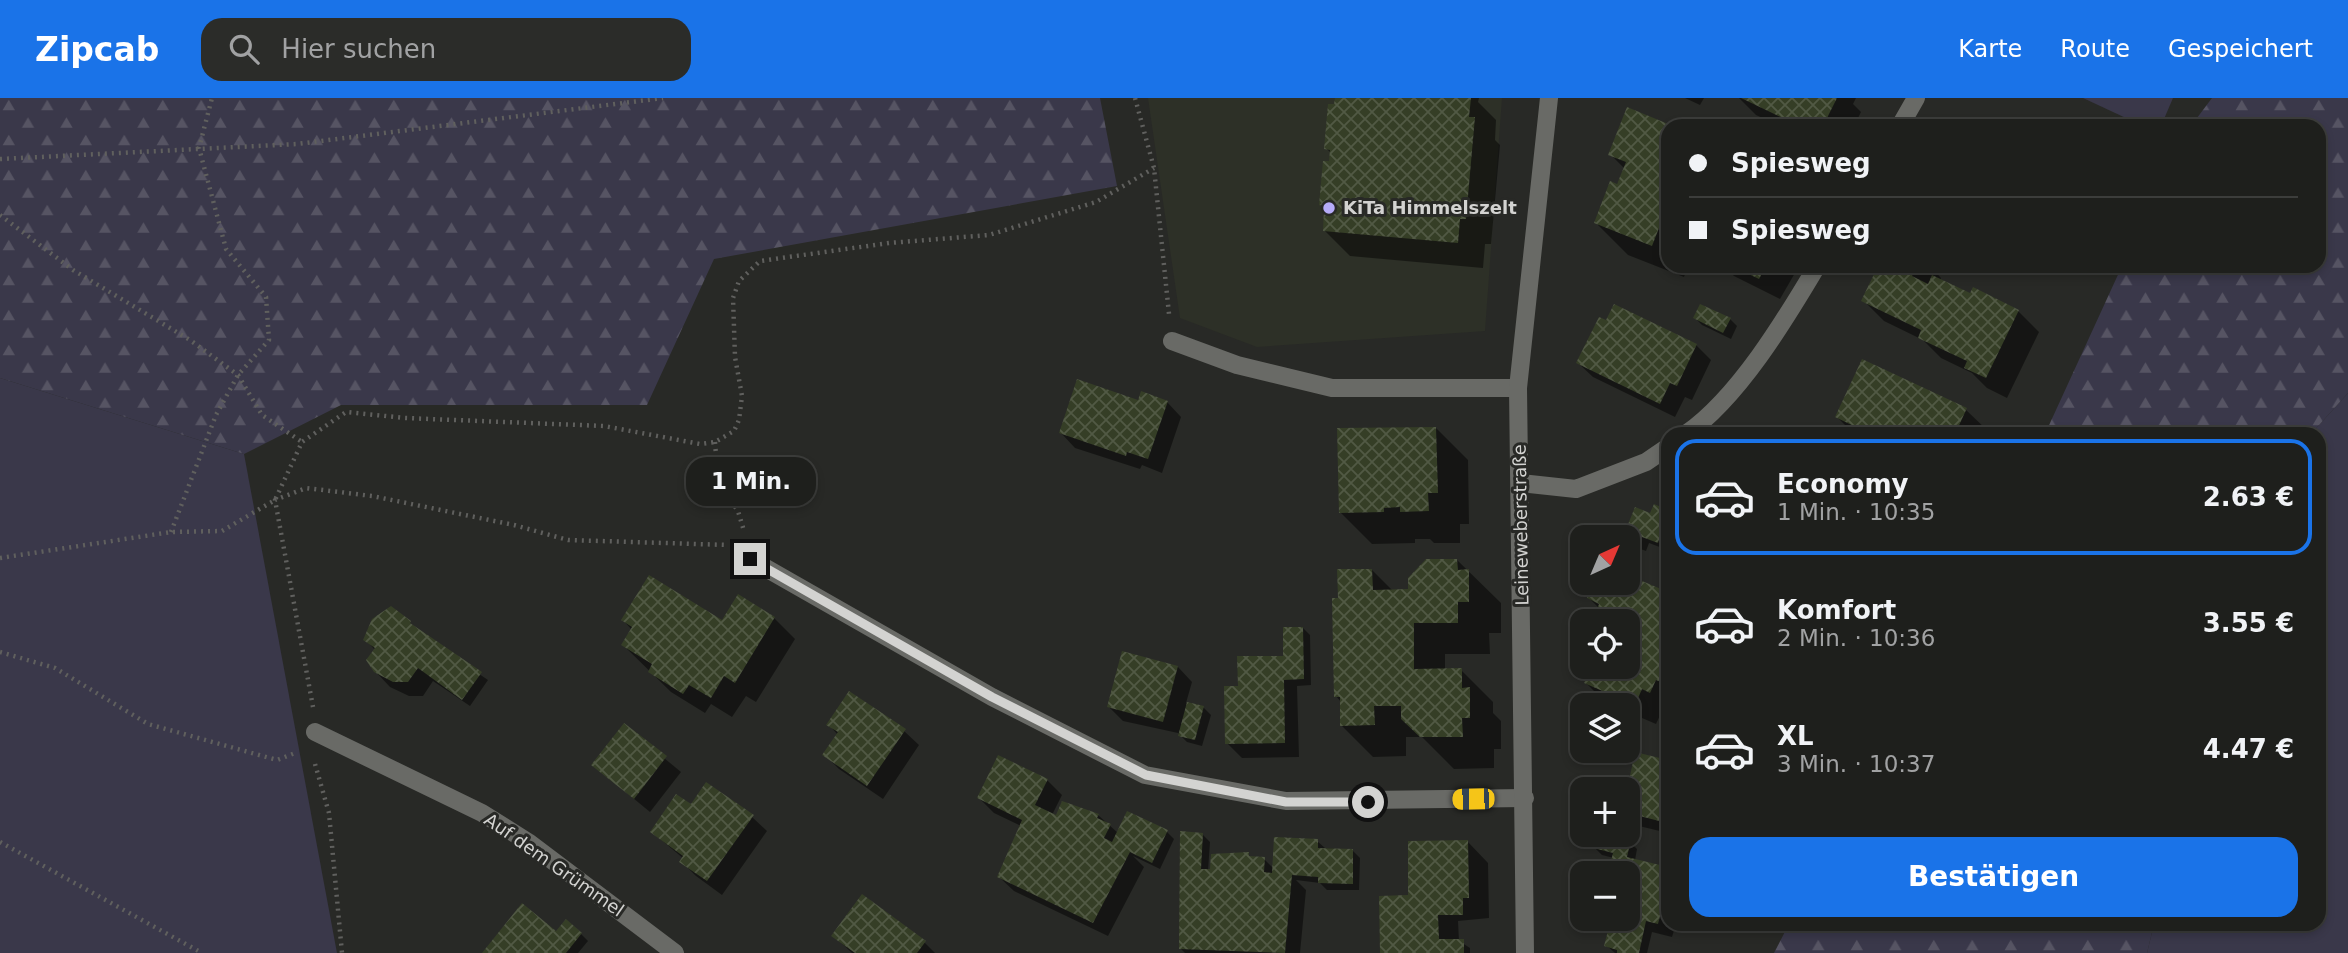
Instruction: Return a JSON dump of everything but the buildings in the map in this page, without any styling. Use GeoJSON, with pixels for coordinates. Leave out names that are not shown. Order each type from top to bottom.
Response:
{"type":"FeatureCollection","features":[{"type":"Feature","properties":{"kind":"street","name":"Leineweberstraße"},"geometry":{"type":"LineString","coordinates":[[1525,953],[1518,388],[1549,98]]}},
{"type":"Feature","properties":{"kind":"street"},"geometry":{"type":"LineString","coordinates":[[1904,119],[1916,98]]}},
{"type":"Feature","properties":{"kind":"street"},"geometry":{"type":"LineString","coordinates":[[1693,427],[1724,398],[1760,354],[1812,273]]}},
{"type":"Feature","properties":{"kind":"street"},"geometry":{"type":"LineString","coordinates":[[1172,341],[1237,365],[1332,388],[1518,388]]}},
{"type":"Feature","properties":{"kind":"street"},"geometry":{"type":"LineString","coordinates":[[1521,483],[1576,489],[1646,462],[1661,452]]}},
{"type":"Feature","properties":{"kind":"street"},"geometry":{"type":"LineString","coordinates":[[750,559],[992,697],[1146,775],[1286,802],[1525,798]]}},
{"type":"Feature","properties":{"kind":"street","name":"Auf dem Grümmel"},"geometry":{"type":"LineString","coordinates":[[315,732],[482,813],[528,842],[675,953]]}},
{"type":"Feature","properties":{"kind":"path"},"geometry":{"type":"LineString","coordinates":[[171,532],[215,415],[238,375],[269,340],[266,297],[226,249],[198,148],[212,98]]}},
{"type":"Feature","properties":{"kind":"path"},"geometry":{"type":"LineString","coordinates":[[0,159],[297,144],[663,98]]}},
{"type":"Feature","properties":{"kind":"path"},"geometry":{"type":"LineString","coordinates":[[1135,98],[1154,168],[1172,341]]}},
{"type":"Feature","properties":{"kind":"path"},"geometry":{"type":"LineString","coordinates":[[275,500],[302,442],[346,412],[405,418],[604,426],[700,444],[715,442],[734,431],[739,420],[742,396],[735,357],[733,299],[739,281],[760,261],[889,243],[989,235],[1096,202],[1154,168]]}},
{"type":"Feature","properties":{"kind":"path"},"geometry":{"type":"LineString","coordinates":[[0,215],[73,270],[190,340],[238,375],[262,415],[302,442]]}},
{"type":"Feature","properties":{"kind":"path"},"geometry":{"type":"LineString","coordinates":[[715,442],[718,482],[738,511],[750,559]]}},
{"type":"Feature","properties":{"kind":"path"},"geometry":{"type":"LineString","coordinates":[[0,558],[171,532],[222,531],[275,500],[306,488],[385,499],[514,525],[568,540],[733,545]]}},
{"type":"Feature","properties":{"kind":"path"},"geometry":{"type":"LineString","coordinates":[[0,652],[55,668],[148,724],[277,760],[302,750]]}},
{"type":"Feature","properties":{"kind":"path"},"geometry":{"type":"LineString","coordinates":[[0,842],[202,953]]}},
{"type":"Feature","properties":{"kind":"shaded area","name":"KiTa Himmelszelt"},"geometry":{"type":"Polygon","coordinates":[[[1148,98],[1502,98],[1485,331],[1257,347],[1180,318],[1148,98]]]}},
{"type":"Feature","properties":{"kind":"green space"},"geometry":{"type":"Polygon","coordinates":[[[0,98],[1100,98],[1117,186],[714,259],[647,405],[341,405],[244,454],[0,378],[0,98]]]}},
{"type":"Feature","properties":{"kind":"green space"},"geometry":{"type":"Polygon","coordinates":[[[2083,98],[2173,98],[2164,119],[2128,119],[2083,98]]]}},
{"type":"Feature","properties":{"kind":"green space"},"geometry":{"type":"Polygon","coordinates":[[[2212,98],[2348,98],[2348,393],[2317,427],[2048,427],[2119,273],[2326,273],[2326,119],[2196,119],[2212,98]]]}},
{"type":"Feature","properties":{"kind":"green space"},"geometry":{"type":"Polygon","coordinates":[[[0,378],[244,454],[337,953],[0,953],[0,378]]]}},
{"type":"Feature","properties":{"kind":"green space"},"geometry":{"type":"Polygon","coordinates":[[[2348,393],[2348,953],[2147,953],[2152,931],[2326,931],[2326,427],[2317,427],[2348,393]]]}},
{"type":"Feature","properties":{"kind":"green space"},"geometry":{"type":"Polygon","coordinates":[[[1785,931],[2152,931],[2147,953],[1774,953],[1785,931]]]}},
{"type":"Feature","properties":{"kind":"place","name":"KiTa Himmelszelt"},"geometry":{"type":"Point","coordinates":[1329,208]}},
{"type":"Feature","properties":{"kind":"route"},"geometry":{"type":"LineString","coordinates":[[750,559],[992,697],[1146,775],[1286,802],[1368,802]]}}]}
